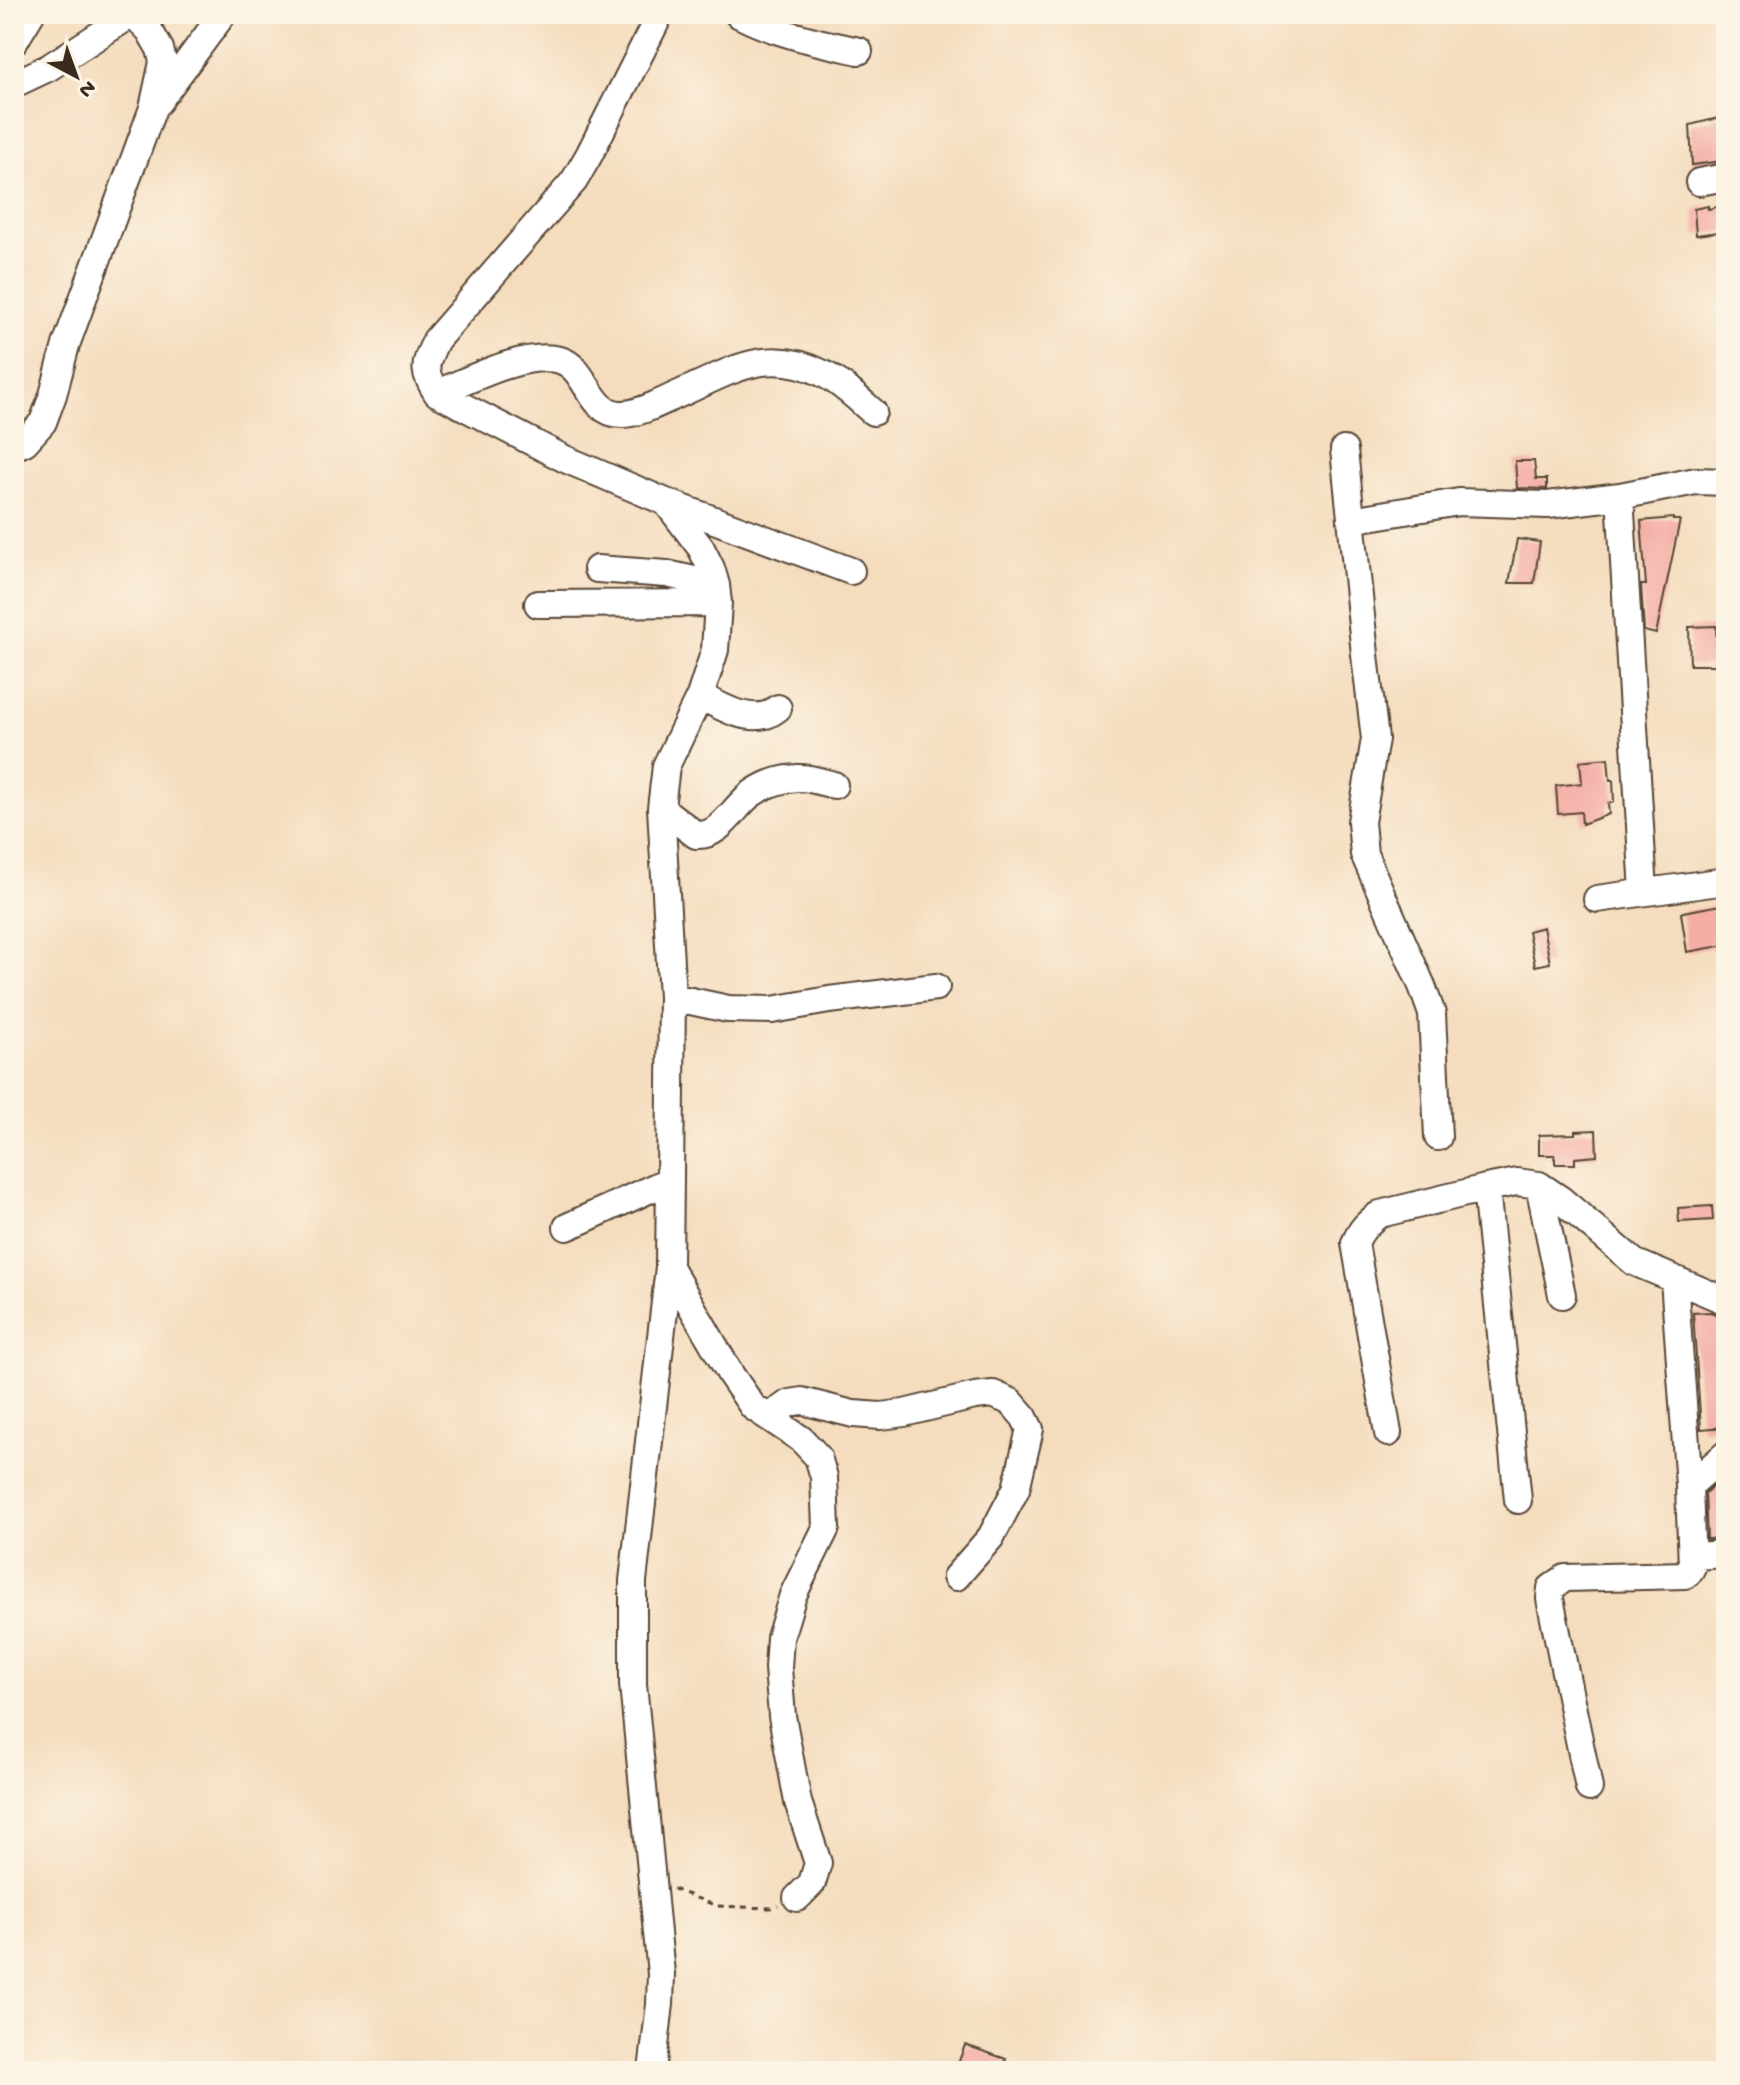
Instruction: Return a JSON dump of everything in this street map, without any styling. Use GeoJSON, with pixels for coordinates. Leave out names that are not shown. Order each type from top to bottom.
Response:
{"type":"FeatureCollection","features":[{"type":"Feature","properties":{"kind":"street"},"geometry":{"type":"LineString","coordinates":[[14,42],[31,14]]}},
{"type":"Feature","properties":{"kind":"street"},"geometry":{"type":"LineString","coordinates":[[14,84],[48,68],[133,14],[149,30],[160,49],[163,62],[153,108],[66,345],[43,422],[25,442],[14,447]]}},
{"type":"Feature","properties":{"kind":"street"},"geometry":{"type":"LineString","coordinates":[[153,108],[223,14]]}},
{"type":"Feature","properties":{"kind":"street"},"geometry":{"type":"LineString","coordinates":[[660,14],[574,181],[436,340],[425,365],[427,378],[437,393],[565,459],[666,502],[851,571]]}},
{"type":"Feature","properties":{"kind":"street"},"geometry":{"type":"LineString","coordinates":[[738,14],[756,23],[802,26],[859,51]]}},
{"type":"Feature","properties":{"kind":"street"},"geometry":{"type":"LineString","coordinates":[[1699,182],[1726,177]]}},
{"type":"Feature","properties":{"kind":"street"},"geometry":{"type":"LineString","coordinates":[[437,393],[512,364],[535,359],[559,360],[571,366],[581,377],[603,409],[616,415],[628,414],[738,368],[772,360],[823,373],[873,412]]}},
{"type":"Feature","properties":{"kind":"street"},"geometry":{"type":"LineString","coordinates":[[1344,450],[1375,739],[1361,822],[1364,854],[1432,1014],[1438,1137]]}},
{"type":"Feature","properties":{"kind":"street"},"geometry":{"type":"LineString","coordinates":[[1351,520],[1459,502],[1548,505],[1620,496],[1696,481],[1726,482]]}},
{"type":"Feature","properties":{"kind":"street"},"geometry":{"type":"LineString","coordinates":[[1620,496],[1644,892]]}},
{"type":"Feature","properties":{"kind":"street"},"geometry":{"type":"LineString","coordinates":[[652,2071],[661,1974],[633,1684],[633,1581],[669,1267],[672,997],[661,808],[666,766],[700,696],[715,650],[717,594],[711,568],[701,548],[666,502]]}},
{"type":"Feature","properties":{"kind":"street"},"geometry":{"type":"LineString","coordinates":[[597,569],[667,574],[717,594]]}},
{"type":"Feature","properties":{"kind":"street"},"geometry":{"type":"LineString","coordinates":[[538,604],[717,594]]}},
{"type":"Feature","properties":{"kind":"street"},"geometry":{"type":"LineString","coordinates":[[700,696],[743,715],[765,716],[778,708]]}},
{"type":"Feature","properties":{"kind":"street"},"geometry":{"type":"LineString","coordinates":[[661,808],[696,835],[703,835],[713,831],[749,796],[772,782],[809,778],[834,785]]}},
{"type":"Feature","properties":{"kind":"street"},"geometry":{"type":"LineString","coordinates":[[1597,899],[1726,881]]}},
{"type":"Feature","properties":{"kind":"street"},"geometry":{"type":"LineString","coordinates":[[672,997],[728,1009],[772,1010],[936,987]]}},
{"type":"Feature","properties":{"kind":"street"},"geometry":{"type":"LineString","coordinates":[[567,1227],[670,1180]]}},
{"type":"Feature","properties":{"kind":"street"},"geometry":{"type":"LineString","coordinates":[[1388,1433],[1355,1243],[1368,1222],[1380,1214],[1517,1182],[1539,1185],[1634,1262],[1726,1301]]}},
{"type":"Feature","properties":{"kind":"street"},"geometry":{"type":"LineString","coordinates":[[1539,1185],[1562,1295]]}},
{"type":"Feature","properties":{"kind":"street"},"geometry":{"type":"LineString","coordinates":[[1486,1188],[1518,1500]]}},
{"type":"Feature","properties":{"kind":"street"},"geometry":{"type":"LineString","coordinates":[[669,1267],[753,1407],[801,1439],[818,1457],[824,1477],[826,1528],[793,1595],[780,1638],[778,1668],[782,1716],[798,1802],[818,1863],[812,1883],[797,1898]]}},
{"type":"Feature","properties":{"kind":"street"},"geometry":{"type":"LineString","coordinates":[[1589,1788],[1550,1599],[1551,1588],[1565,1578],[1685,1575],[1692,1567],[1674,1279]]}},
{"type":"Feature","properties":{"kind":"street"},"geometry":{"type":"LineString","coordinates":[[769,1417],[789,1403],[802,1401],[853,1414],[881,1416],[993,1394],[1011,1402],[1030,1429],[1016,1489],[991,1537],[956,1577]]}},
{"type":"Feature","properties":{"kind":"street"},"geometry":{"type":"LineString","coordinates":[[1689,1486],[1726,1454]]}},
{"type":"Feature","properties":{"kind":"street"},"geometry":{"type":"LineString","coordinates":[[1693,1556],[1726,1554]]}},
{"type":"Feature","properties":{"kind":"path"},"geometry":{"type":"LineString","coordinates":[[652,1883],[717,1906],[770,1908],[797,1898]]}},
{"type":"Feature","properties":{"kind":"building"},"geometry":{"type":"Polygon","coordinates":[[[1726,116],[1726,159],[1692,165],[1690,125],[1726,116]]]}},
{"type":"Feature","properties":{"kind":"building"},"geometry":{"type":"Polygon","coordinates":[[[1726,205],[1726,231],[1696,235],[1694,209],[1726,205]]]}},
{"type":"Feature","properties":{"kind":"building"},"geometry":{"type":"Polygon","coordinates":[[[1515,461],[1534,461],[1536,479],[1547,479],[1547,489],[1517,488],[1515,461]]]}},
{"type":"Feature","properties":{"kind":"building"},"geometry":{"type":"Polygon","coordinates":[[[1680,520],[1656,634],[1644,631],[1641,585],[1646,585],[1641,521],[1680,520]]]}},
{"type":"Feature","properties":{"kind":"building"},"geometry":{"type":"Polygon","coordinates":[[[1517,539],[1540,542],[1534,583],[1509,583],[1517,539]]]}},
{"type":"Feature","properties":{"kind":"building"},"geometry":{"type":"Polygon","coordinates":[[[1716,626],[1718,665],[1690,665],[1689,627],[1716,626]]]}},
{"type":"Feature","properties":{"kind":"building"},"geometry":{"type":"Polygon","coordinates":[[[1608,758],[1614,802],[1608,804],[1609,814],[1582,824],[1581,812],[1558,814],[1556,786],[1582,783],[1580,761],[1608,758]]]}},
{"type":"Feature","properties":{"kind":"building"},"geometry":{"type":"Polygon","coordinates":[[[1721,905],[1726,945],[1687,952],[1681,913],[1721,905]]]}},
{"type":"Feature","properties":{"kind":"building"},"geometry":{"type":"Polygon","coordinates":[[[1543,927],[1550,963],[1535,966],[1528,931],[1543,927]]]}},
{"type":"Feature","properties":{"kind":"building"},"geometry":{"type":"Polygon","coordinates":[[[1596,1130],[1597,1156],[1575,1158],[1575,1164],[1555,1164],[1555,1155],[1539,1155],[1539,1135],[1596,1130]]]}},
{"type":"Feature","properties":{"kind":"building"},"geometry":{"type":"Polygon","coordinates":[[[1712,1206],[1713,1220],[1679,1222],[1678,1208],[1712,1206]]]}},
{"type":"Feature","properties":{"kind":"building"},"geometry":{"type":"Polygon","coordinates":[[[1711,1312],[1719,1316],[1719,1328],[1726,1327],[1726,1427],[1701,1429],[1693,1313],[1711,1312]]]}},
{"type":"Feature","properties":{"kind":"building"},"geometry":{"type":"Polygon","coordinates":[[[1726,1475],[1726,1538],[1707,1539],[1705,1493],[1726,1475]]]}},
{"type":"Feature","properties":{"kind":"building"},"geometry":{"type":"Polygon","coordinates":[[[965,2045],[1006,2059],[1002,2071],[978,2071],[958,2064],[965,2045]]]}}]}
